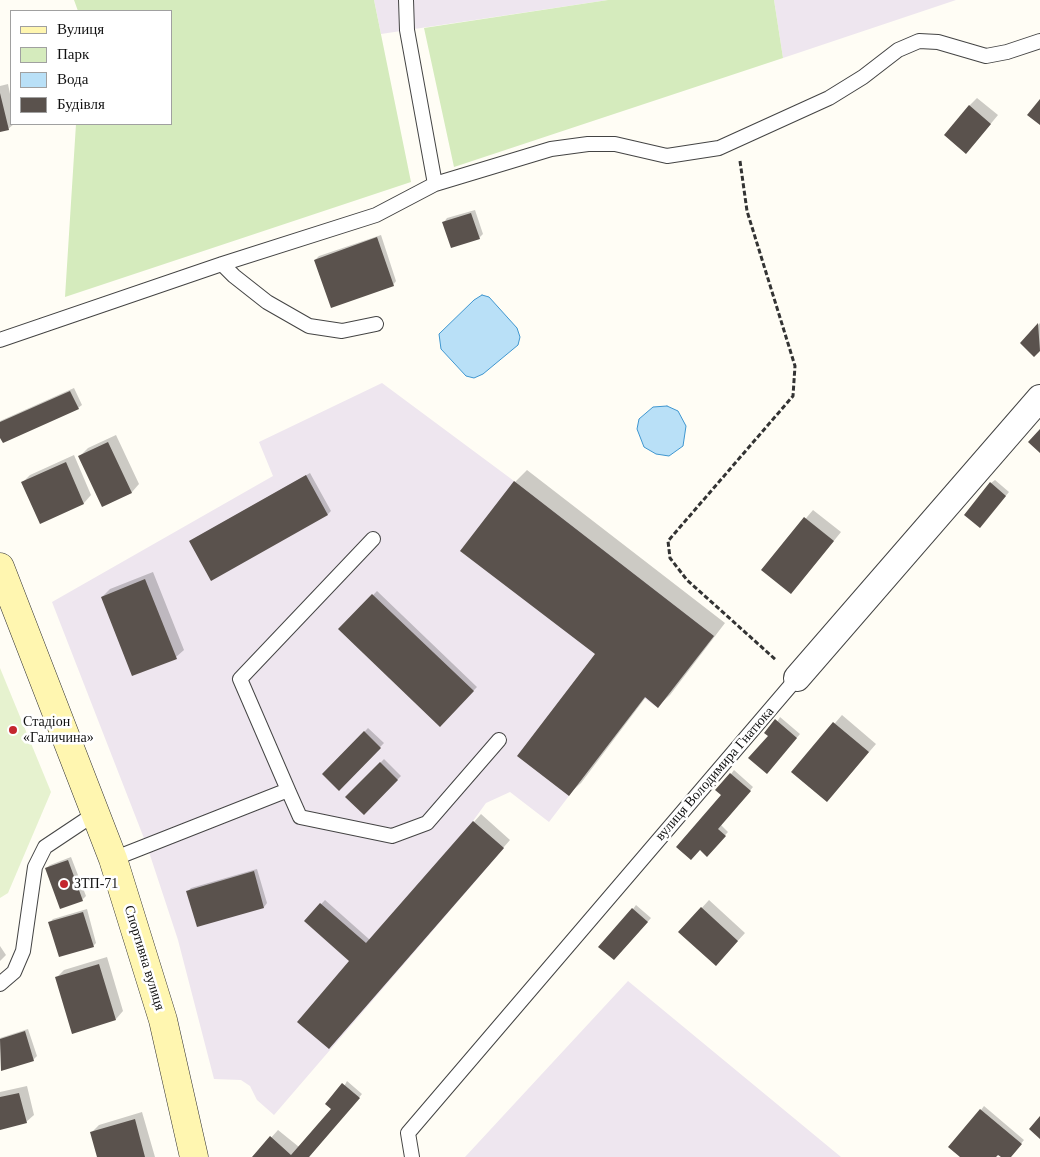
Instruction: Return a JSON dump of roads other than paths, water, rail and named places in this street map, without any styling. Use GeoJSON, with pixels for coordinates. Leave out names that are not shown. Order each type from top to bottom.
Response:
{"type":"FeatureCollection","features":[{"type":"Feature","properties":{"kind":"street","name":"вулиця Володимира Гнатюка"},"geometry":{"type":"LineString","coordinates":[[797,678],[1040,398]]}},
{"type":"Feature","properties":{"kind":"street","name":"Спортивна вулиця"},"geometry":{"type":"LineString","coordinates":[[0,567],[113,859],[163,1020],[194,1157]]}},
{"type":"Feature","properties":{"kind":"lane"},"geometry":{"type":"LineString","coordinates":[[406,0],[407,30],[435,184]]}},
{"type":"Feature","properties":{"kind":"lane"},"geometry":{"type":"LineString","coordinates":[[0,340],[222,264],[376,215],[435,184],[560,147],[615,144],[666,156],[711,150],[737,141],[829,98],[863,77],[898,50],[919,41],[938,42],[986,56],[1007,52],[1040,40]]}},
{"type":"Feature","properties":{"kind":"lane"},"geometry":{"type":"LineString","coordinates":[[222,264],[267,302],[309,326],[342,331],[376,324]]}},
{"type":"Feature","properties":{"kind":"lane"},"geometry":{"type":"LineString","coordinates":[[373,540],[240,679],[300,816],[392,836],[427,823],[499,740]]}},
{"type":"Feature","properties":{"kind":"lane","name":"вулиця Володимира Гнатюка"},"geometry":{"type":"LineString","coordinates":[[412,1157],[408,1133],[797,678]]}},
{"type":"Feature","properties":{"kind":"lane"},"geometry":{"type":"LineString","coordinates":[[113,859],[288,790]]}},
{"type":"Feature","properties":{"kind":"lane"},"geometry":{"type":"LineString","coordinates":[[0,984],[14,972],[23,952],[35,867],[45,847],[96,813]]}},
{"type":"Feature","properties":{"kind":"water"},"geometry":{"type":"Polygon","coordinates":[[[482,295],[489,297],[517,328],[520,337],[518,345],[483,374],[474,378],[466,376],[441,349],[439,334],[474,300],[482,295]]]}},
{"type":"Feature","properties":{"kind":"water"},"geometry":{"type":"Polygon","coordinates":[[[667,406],[678,411],[686,426],[683,446],[669,456],[656,454],[644,447],[637,429],[639,419],[653,407],[667,406]]]}},
{"type":"Feature","properties":{"kind":"place","name":"Стадіон «Галичина»"},"geometry":{"type":"Point","coordinates":[13,730]}},
{"type":"Feature","properties":{"kind":"place","name":"ЗТП-71"},"geometry":{"type":"Point","coordinates":[64,884]}}]}
